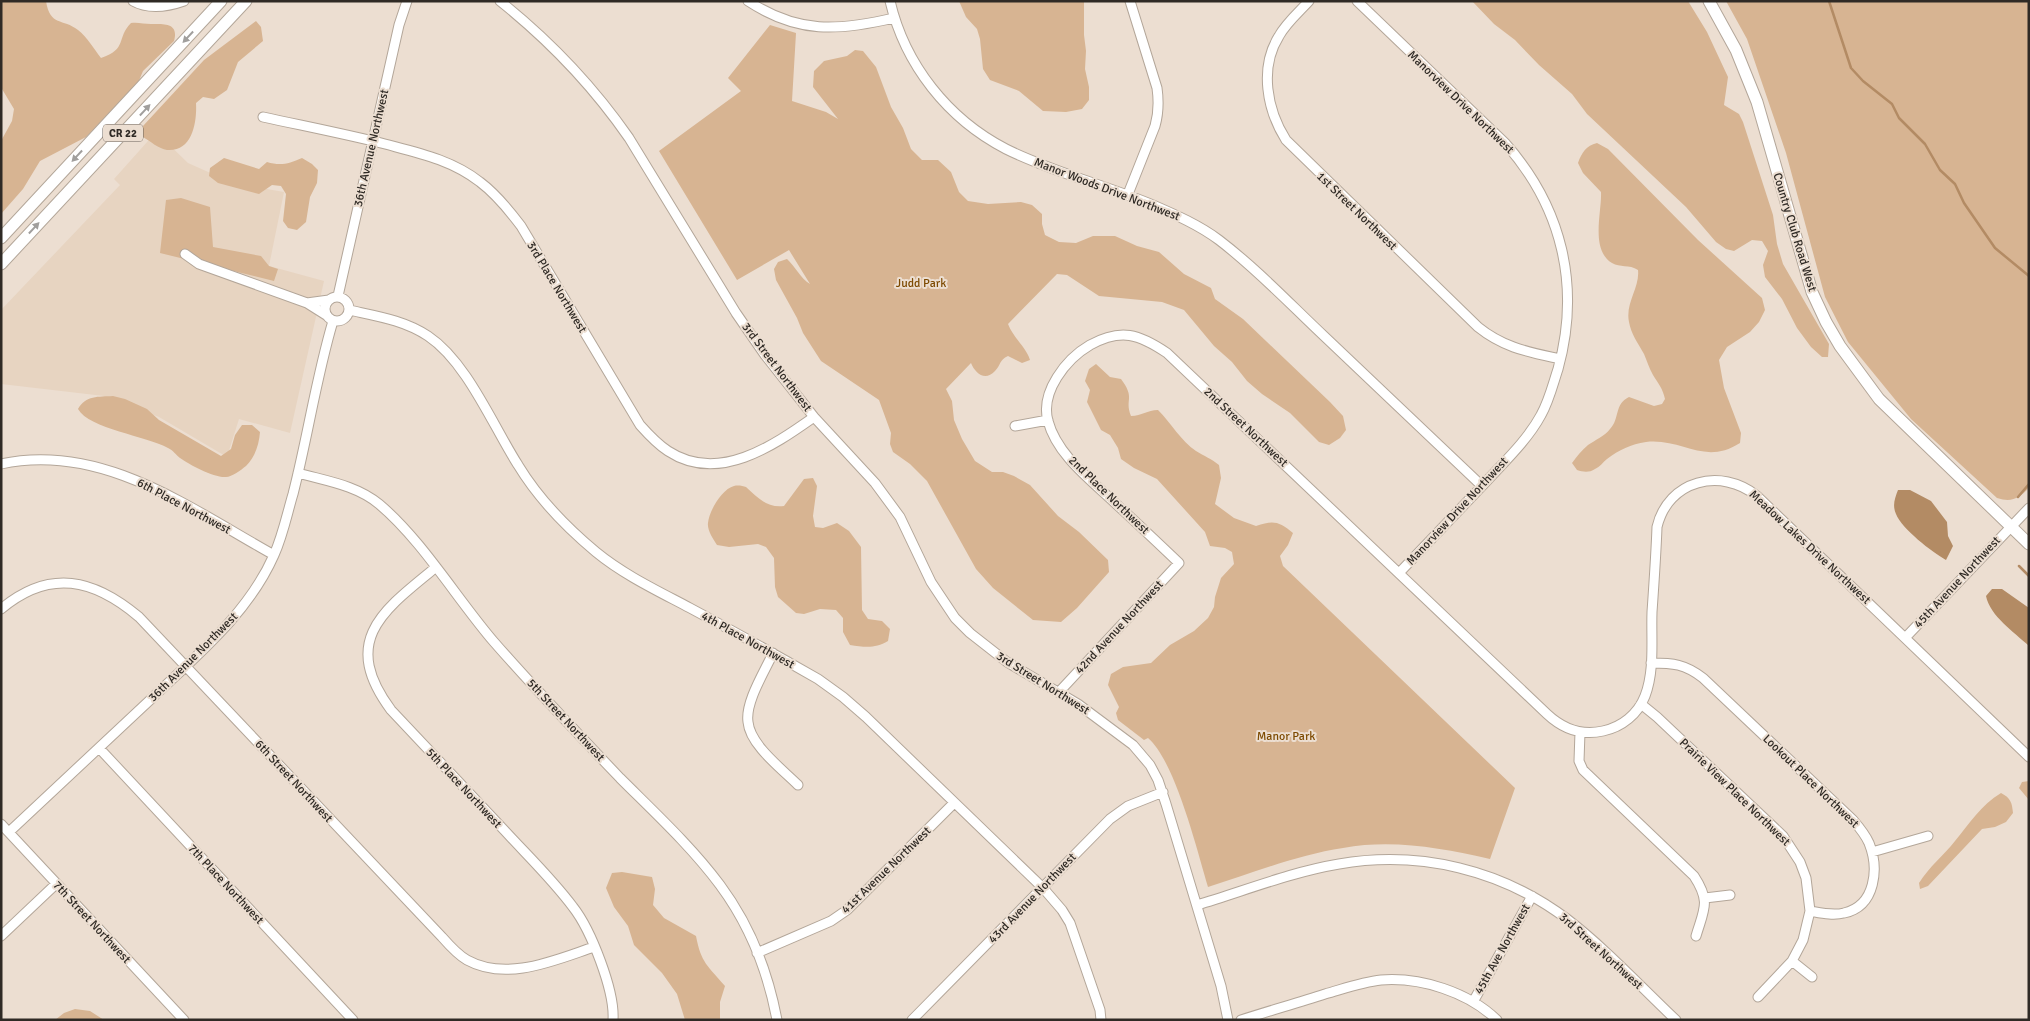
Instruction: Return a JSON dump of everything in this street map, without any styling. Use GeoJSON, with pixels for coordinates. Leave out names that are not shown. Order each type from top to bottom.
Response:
{"type":"FeatureCollection","features":[{"type":"Feature","properties":{"kind":"main road","name":"CR 22"},"geometry":{"type":"LineString","coordinates":[[1,238],[221,1]]}},
{"type":"Feature","properties":{"kind":"main road","name":"CR 22"},"geometry":{"type":"LineString","coordinates":[[1,264],[246,1]]}},
{"type":"Feature","properties":{"kind":"main road","name":"Country Club Road West"},"geometry":{"type":"LineString","coordinates":[[1709,1],[1736,50],[1757,102],[1802,261],[1812,292],[1826,322],[1858,373],[1880,399],[2029,544]]}},
{"type":"Feature","properties":{"kind":"street"},"geometry":{"type":"LineString","coordinates":[[133,1],[155,7],[184,1]]}},
{"type":"Feature","properties":{"kind":"street","name":"36th Avenue Northwest"},"geometry":{"type":"LineString","coordinates":[[9,832],[186,666],[242,608],[265,574],[282,536],[298,473],[330,318],[324,306],[334,298],[373,141],[399,25],[407,1]]}},
{"type":"Feature","properties":{"kind":"street","name":"3rd Street Northwest"},"geometry":{"type":"LineString","coordinates":[[500,1],[544,39],[570,65],[611,112],[629,138],[736,313],[765,355],[814,417],[875,482],[889,500],[900,517],[931,582],[943,603],[955,618],[970,633],[1007,662],[1094,715],[1133,745],[1150,765],[1163,792],[1198,905],[1311,870],[1347,863],[1385,859],[1452,865],[1510,884],[1568,920],[1676,1020]]}},
{"type":"Feature","properties":{"kind":"street"},"geometry":{"type":"LineString","coordinates":[[748,1],[781,19],[824,27],[842,28],[894,18]]}},
{"type":"Feature","properties":{"kind":"street","name":"Manor Woods Drive Northwest"},"geometry":{"type":"LineString","coordinates":[[890,1],[904,44],[922,76],[953,112],[972,129],[989,140],[1024,157],[1128,194],[1207,231],[1234,252],[1482,486]]}},
{"type":"Feature","properties":{"kind":"street"},"geometry":{"type":"LineString","coordinates":[[1128,194],[1159,114],[1157,88],[1130,1]]}},
{"type":"Feature","properties":{"kind":"street","name":"1st Street Northwest"},"geometry":{"type":"LineString","coordinates":[[1309,1],[1278,37],[1268,65],[1268,90],[1273,116],[1286,140],[1478,327],[1502,344],[1560,359]]}},
{"type":"Feature","properties":{"kind":"street","name":"Manorview Drive Northwest"},"geometry":{"type":"LineString","coordinates":[[1357,1],[1505,143],[1532,178],[1560,240],[1568,288],[1568,309],[1560,359],[1541,415],[1531,431],[1482,486],[1399,573]]}},
{"type":"Feature","properties":{"kind":"street","name":"3rd Place Northwest"},"geometry":{"type":"LineString","coordinates":[[263,117],[373,141],[442,160],[480,181],[497,196],[521,226],[633,414],[649,435],[666,451],[699,463],[746,457],[777,443],[814,417]]}},
{"type":"Feature","properties":{"kind":"street"},"geometry":{"type":"LineString","coordinates":[[185,254],[199,264],[307,303],[330,318],[341,320],[347,317],[350,310],[346,301],[334,298],[307,303]]}},
{"type":"Feature","properties":{"kind":"street","name":"4th Place Northwest"},"geometry":{"type":"LineString","coordinates":[[350,310],[398,321],[413,328],[439,346],[464,374],[518,466],[532,486],[564,522],[597,552],[618,568],[645,584],[773,653],[818,679],[843,697],[1043,888],[1062,910],[1070,923],[1100,1010],[1101,1020]]}},
{"type":"Feature","properties":{"kind":"street","name":"2nd Street Northwest"},"geometry":{"type":"LineString","coordinates":[[1048,420],[1048,402],[1052,386],[1075,356],[1087,346],[1111,336],[1125,334],[1138,336],[1167,353],[1399,573]]}},
{"type":"Feature","properties":{"kind":"street"},"geometry":{"type":"LineString","coordinates":[[1015,426],[1048,420]]}},
{"type":"Feature","properties":{"kind":"street","name":"2nd Place Northwest"},"geometry":{"type":"LineString","coordinates":[[1048,420],[1053,434],[1072,460],[1179,563]]}},
{"type":"Feature","properties":{"kind":"street","name":"6th Place Northwest"},"geometry":{"type":"LineString","coordinates":[[1,464],[30,460],[53,460],[104,468],[157,490],[274,555]]}},
{"type":"Feature","properties":{"kind":"street","name":"5th Street Northwest"},"geometry":{"type":"LineString","coordinates":[[298,473],[359,490],[404,527],[494,642],[702,863],[730,900],[757,953],[768,982],[777,1020]]}},
{"type":"Feature","properties":{"kind":"street","name":"Meadow Lakes Drive Northwest"},"geometry":{"type":"LineString","coordinates":[[1399,573],[1556,722],[1564,728],[1580,732],[1599,732],[1617,727],[1631,717],[1641,704],[1647,689],[1651,663],[1657,527],[1660,517],[1671,499],[1689,486],[1720,480],[1740,484],[1757,496],[2029,757]]}},
{"type":"Feature","properties":{"kind":"street","name":"45th Avenue Northwest"},"geometry":{"type":"LineString","coordinates":[[1904,638],[2029,508]]}},
{"type":"Feature","properties":{"kind":"street","name":"42nd Avenue Northwest"},"geometry":{"type":"LineString","coordinates":[[1059,692],[1179,563]]}},
{"type":"Feature","properties":{"kind":"street","name":"5th Place Northwest"},"geometry":{"type":"LineString","coordinates":[[435,568],[399,598],[378,622],[367,649],[367,663],[372,679],[380,696],[391,710],[542,870],[574,908],[586,926],[611,995],[614,1012],[613,1020]]}},
{"type":"Feature","properties":{"kind":"street","name":"6th Street Northwest"},"geometry":{"type":"LineString","coordinates":[[1,609],[18,596],[40,586],[66,582],[83,584],[120,602],[139,617],[428,922],[466,959],[492,968],[520,968],[551,962],[594,947]]}},
{"type":"Feature","properties":{"kind":"street"},"geometry":{"type":"LineString","coordinates":[[773,653],[751,702],[748,722],[758,745],[798,785]]}},
{"type":"Feature","properties":{"kind":"street","name":"Lookout Place Northwest"},"geometry":{"type":"LineString","coordinates":[[1651,663],[1686,666],[1703,678],[1853,820],[1866,837],[1872,852],[1874,876],[1873,885],[1865,900],[1853,910],[1845,913],[1825,914],[1810,911]]}},
{"type":"Feature","properties":{"kind":"street","name":"Prairie View Place Northwest"},"geometry":{"type":"LineString","coordinates":[[1641,704],[1657,716],[1783,836],[1792,848],[1803,870],[1810,911],[1804,940],[1792,961],[1758,997]]}},
{"type":"Feature","properties":{"kind":"street"},"geometry":{"type":"LineString","coordinates":[[1580,732],[1580,761],[1583,770],[1694,876],[1705,898],[1704,911],[1696,936]]}},
{"type":"Feature","properties":{"kind":"street","name":"7th Place Northwest"},"geometry":{"type":"LineString","coordinates":[[99,748],[353,1020]]}},
{"type":"Feature","properties":{"kind":"street","name":"43rd Avenue Northwest"},"geometry":{"type":"LineString","coordinates":[[912,1020],[1114,815],[1128,806],[1163,792]]}},
{"type":"Feature","properties":{"kind":"street","name":"41st Avenue Northwest"},"geometry":{"type":"LineString","coordinates":[[757,953],[831,921],[847,910],[954,803]]}},
{"type":"Feature","properties":{"kind":"street","name":"7th Street Northwest"},"geometry":{"type":"LineString","coordinates":[[1,824],[184,1020]]}},
{"type":"Feature","properties":{"kind":"street"},"geometry":{"type":"LineString","coordinates":[[1872,852],[1928,836]]}},
{"type":"Feature","properties":{"kind":"street"},"geometry":{"type":"LineString","coordinates":[[1,936],[56,884]]}},
{"type":"Feature","properties":{"kind":"street"},"geometry":{"type":"LineString","coordinates":[[1705,898],[1730,895]]}},
{"type":"Feature","properties":{"kind":"street","name":"45th Ave Northwest"},"geometry":{"type":"LineString","coordinates":[[1473,1002],[1532,896]]}},
{"type":"Feature","properties":{"kind":"street"},"geometry":{"type":"LineString","coordinates":[[1198,905],[1221,986],[1228,1020]]}},
{"type":"Feature","properties":{"kind":"street"},"geometry":{"type":"LineString","coordinates":[[1792,961],[1812,977]]}},
{"type":"Feature","properties":{"kind":"street"},"geometry":{"type":"LineString","coordinates":[[1241,1020],[1360,984],[1381,980],[1399,980],[1438,987],[1473,1002],[1497,1020]]}},
{"type":"Feature","properties":{"kind":"shaded area"},"geometry":{"type":"Polygon","coordinates":[[[156,132],[188,163],[233,183],[284,192],[269,266],[324,281],[290,433],[239,419],[227,457],[159,417],[104,396],[1,384],[1,310],[120,185],[114,179],[156,132]]]}},
{"type":"Feature","properties":{"kind":"shaded area"},"geometry":{"type":"Polygon","coordinates":[[[1898,490],[1910,490],[1931,501],[1947,522],[1948,536],[1953,546],[1946,560],[1918,540],[1899,520],[1894,508],[1898,490]]]}},
{"type":"Feature","properties":{"kind":"shaded area"},"geometry":{"type":"Polygon","coordinates":[[[1992,589],[2002,589],[2029,608],[2029,646],[2003,623],[1992,610],[1986,596],[1992,589]]]}},
{"type":"Feature","properties":{"kind":"green space"},"geometry":{"type":"Polygon","coordinates":[[[1,1],[46,1],[51,15],[58,21],[78,30],[101,58],[115,51],[131,23],[170,26],[173,28],[175,35],[174,41],[143,71],[138,83],[86,137],[40,161],[23,189],[1,214],[1,141],[12,121],[14,109],[2,89],[1,1]]]}},
{"type":"Feature","properties":{"kind":"green space"},"geometry":{"type":"Polygon","coordinates":[[[959,1],[1084,1],[1085,69],[1089,87],[1089,100],[1082,109],[1066,112],[1043,111],[1019,91],[990,80],[983,69],[977,29],[966,17],[959,1]]]}},
{"type":"Feature","properties":{"kind":"green space"},"geometry":{"type":"Polygon","coordinates":[[[1472,1],[1688,1],[1707,32],[1728,77],[1724,105],[1739,114],[1743,122],[1773,215],[1777,244],[1783,264],[1829,344],[1828,357],[1822,357],[1811,347],[1797,328],[1782,299],[1765,277],[1763,265],[1768,251],[1762,241],[1752,240],[1734,251],[1726,249],[1716,242],[1686,207],[1587,114],[1572,94],[1539,65],[1515,40],[1494,24],[1472,1]]]}},
{"type":"Feature","properties":{"kind":"green space"},"geometry":{"type":"Polygon","coordinates":[[[1726,1],[2029,1],[2029,488],[2018,497],[2011,500],[1997,498],[1911,419],[1848,342],[1825,297],[1786,153],[1747,39],[1726,1]]]}},
{"type":"Feature","properties":{"kind":"green space"},"geometry":{"type":"Polygon","coordinates":[[[256,21],[261,27],[263,41],[238,62],[227,90],[214,99],[203,97],[196,103],[196,118],[188,141],[176,149],[167,150],[158,147],[143,137],[143,126],[204,60],[256,21]]]}},
{"type":"Feature","properties":{"kind":"green space","name":"Judd Park"},"geometry":{"type":"Polygon","coordinates":[[[770,25],[796,33],[792,101],[826,112],[838,119],[813,87],[814,71],[824,61],[847,56],[855,50],[863,51],[876,67],[891,107],[903,128],[911,149],[922,160],[938,160],[951,172],[959,192],[968,201],[988,204],[1021,202],[1032,205],[1042,214],[1045,235],[1059,242],[1076,243],[1093,236],[1115,236],[1137,246],[1159,252],[1184,274],[1211,288],[1215,299],[1243,319],[1330,402],[1343,416],[1346,430],[1340,438],[1329,445],[1319,442],[1290,413],[1247,381],[1184,310],[1162,302],[1099,296],[1067,275],[1057,274],[1008,324],[1030,360],[1022,363],[1008,356],[988,376],[978,373],[971,363],[946,389],[952,401],[954,420],[962,439],[975,461],[992,472],[1003,472],[1030,485],[1058,516],[1079,532],[1108,560],[1109,572],[1077,608],[1061,622],[1033,620],[993,588],[976,569],[927,481],[910,464],[893,452],[890,444],[891,433],[879,400],[821,361],[803,333],[776,280],[774,269],[778,262],[787,259],[810,284],[789,250],[737,280],[659,151],[741,91],[728,78],[770,25]]]}},
{"type":"Feature","properties":{"kind":"green space"},"geometry":{"type":"Polygon","coordinates":[[[1597,143],[1608,149],[1698,240],[1762,298],[1765,310],[1759,322],[1750,332],[1727,347],[1719,360],[1724,388],[1741,433],[1740,443],[1727,449],[1704,452],[1671,444],[1646,442],[1621,450],[1590,471],[1577,470],[1572,463],[1586,447],[1610,429],[1624,400],[1629,397],[1654,406],[1662,404],[1665,399],[1662,389],[1633,334],[1629,322],[1629,308],[1637,283],[1638,270],[1612,263],[1605,257],[1599,240],[1601,192],[1583,173],[1578,163],[1585,150],[1597,143]]]}},
{"type":"Feature","properties":{"kind":"green space"},"geometry":{"type":"Polygon","coordinates":[[[224,158],[259,169],[267,162],[284,164],[302,158],[312,164],[318,170],[317,183],[310,197],[306,222],[297,230],[288,228],[283,221],[286,194],[281,186],[272,185],[259,194],[218,183],[209,176],[210,168],[224,158]]]}},
{"type":"Feature","properties":{"kind":"green space"},"geometry":{"type":"Polygon","coordinates":[[[181,198],[210,207],[213,247],[261,256],[269,266],[278,269],[274,281],[160,253],[166,200],[181,198]]]}},
{"type":"Feature","properties":{"kind":"green space","name":"Manor Park"},"geometry":{"type":"Polygon","coordinates":[[[1096,364],[1110,377],[1121,379],[1128,391],[1131,416],[1158,410],[1191,447],[1219,465],[1221,478],[1215,504],[1234,518],[1256,526],[1271,522],[1280,524],[1293,533],[1288,545],[1280,556],[1283,566],[1515,788],[1490,859],[1417,846],[1362,845],[1309,855],[1208,887],[1184,807],[1167,766],[1158,749],[1148,738],[1144,740],[1118,720],[1116,713],[1119,707],[1108,685],[1111,674],[1123,667],[1151,663],[1170,645],[1194,631],[1208,618],[1214,607],[1221,578],[1234,564],[1232,552],[1225,548],[1210,546],[1205,532],[1157,479],[1134,468],[1121,459],[1118,448],[1110,435],[1101,430],[1087,402],[1090,390],[1085,381],[1089,369],[1096,364]]]}},
{"type":"Feature","properties":{"kind":"green space"},"geometry":{"type":"Polygon","coordinates":[[[113,396],[147,409],[159,420],[221,456],[231,449],[235,435],[242,425],[252,425],[260,432],[256,451],[246,466],[234,475],[221,477],[209,473],[184,461],[171,450],[159,444],[94,422],[84,416],[78,409],[81,404],[89,399],[113,396]]]}},
{"type":"Feature","properties":{"kind":"green space"},"geometry":{"type":"Polygon","coordinates":[[[813,478],[817,486],[813,516],[815,527],[823,528],[837,523],[849,531],[861,547],[862,610],[868,619],[882,621],[890,629],[888,641],[883,644],[869,647],[850,645],[843,632],[843,618],[836,610],[820,609],[804,614],[796,613],[778,597],[775,587],[774,558],[766,547],[758,544],[729,547],[717,545],[709,531],[708,523],[711,513],[717,501],[729,488],[734,486],[746,487],[768,504],[784,506],[804,479],[813,478]]]}},
{"type":"Feature","properties":{"kind":"green space"},"geometry":{"type":"Polygon","coordinates":[[[2029,781],[2029,800],[2019,788],[2022,782],[2029,781]]]}},
{"type":"Feature","properties":{"kind":"green space"},"geometry":{"type":"Polygon","coordinates":[[[2001,793],[2009,799],[2012,806],[2013,813],[2006,822],[1995,827],[1982,829],[1928,886],[1920,889],[1919,883],[1927,872],[1982,809],[2001,793]]]}},
{"type":"Feature","properties":{"kind":"green space"},"geometry":{"type":"Polygon","coordinates":[[[622,872],[652,877],[655,889],[653,905],[664,918],[696,936],[703,958],[725,986],[720,1002],[720,1020],[685,1020],[677,994],[662,973],[634,945],[628,926],[614,907],[606,888],[612,873],[622,872]]]}},
{"type":"Feature","properties":{"kind":"green space"},"geometry":{"type":"Polygon","coordinates":[[[75,1009],[90,1011],[104,1020],[55,1020],[64,1013],[75,1009]]]}},
{"type":"Feature","properties":{"kind":"waterway"},"geometry":{"type":"LineString","coordinates":[[1829,1],[1851,68],[1863,81],[1892,104],[1899,118],[1925,144],[1940,170],[1955,184],[1964,203],[1995,248],[2029,276]]}},
{"type":"Feature","properties":{"kind":"waterway"},"geometry":{"type":"LineString","coordinates":[[2018,497],[2029,484]]}},
{"type":"Feature","properties":{"kind":"waterway"},"geometry":{"type":"LineString","coordinates":[[2019,566],[2029,576]]}}]}
